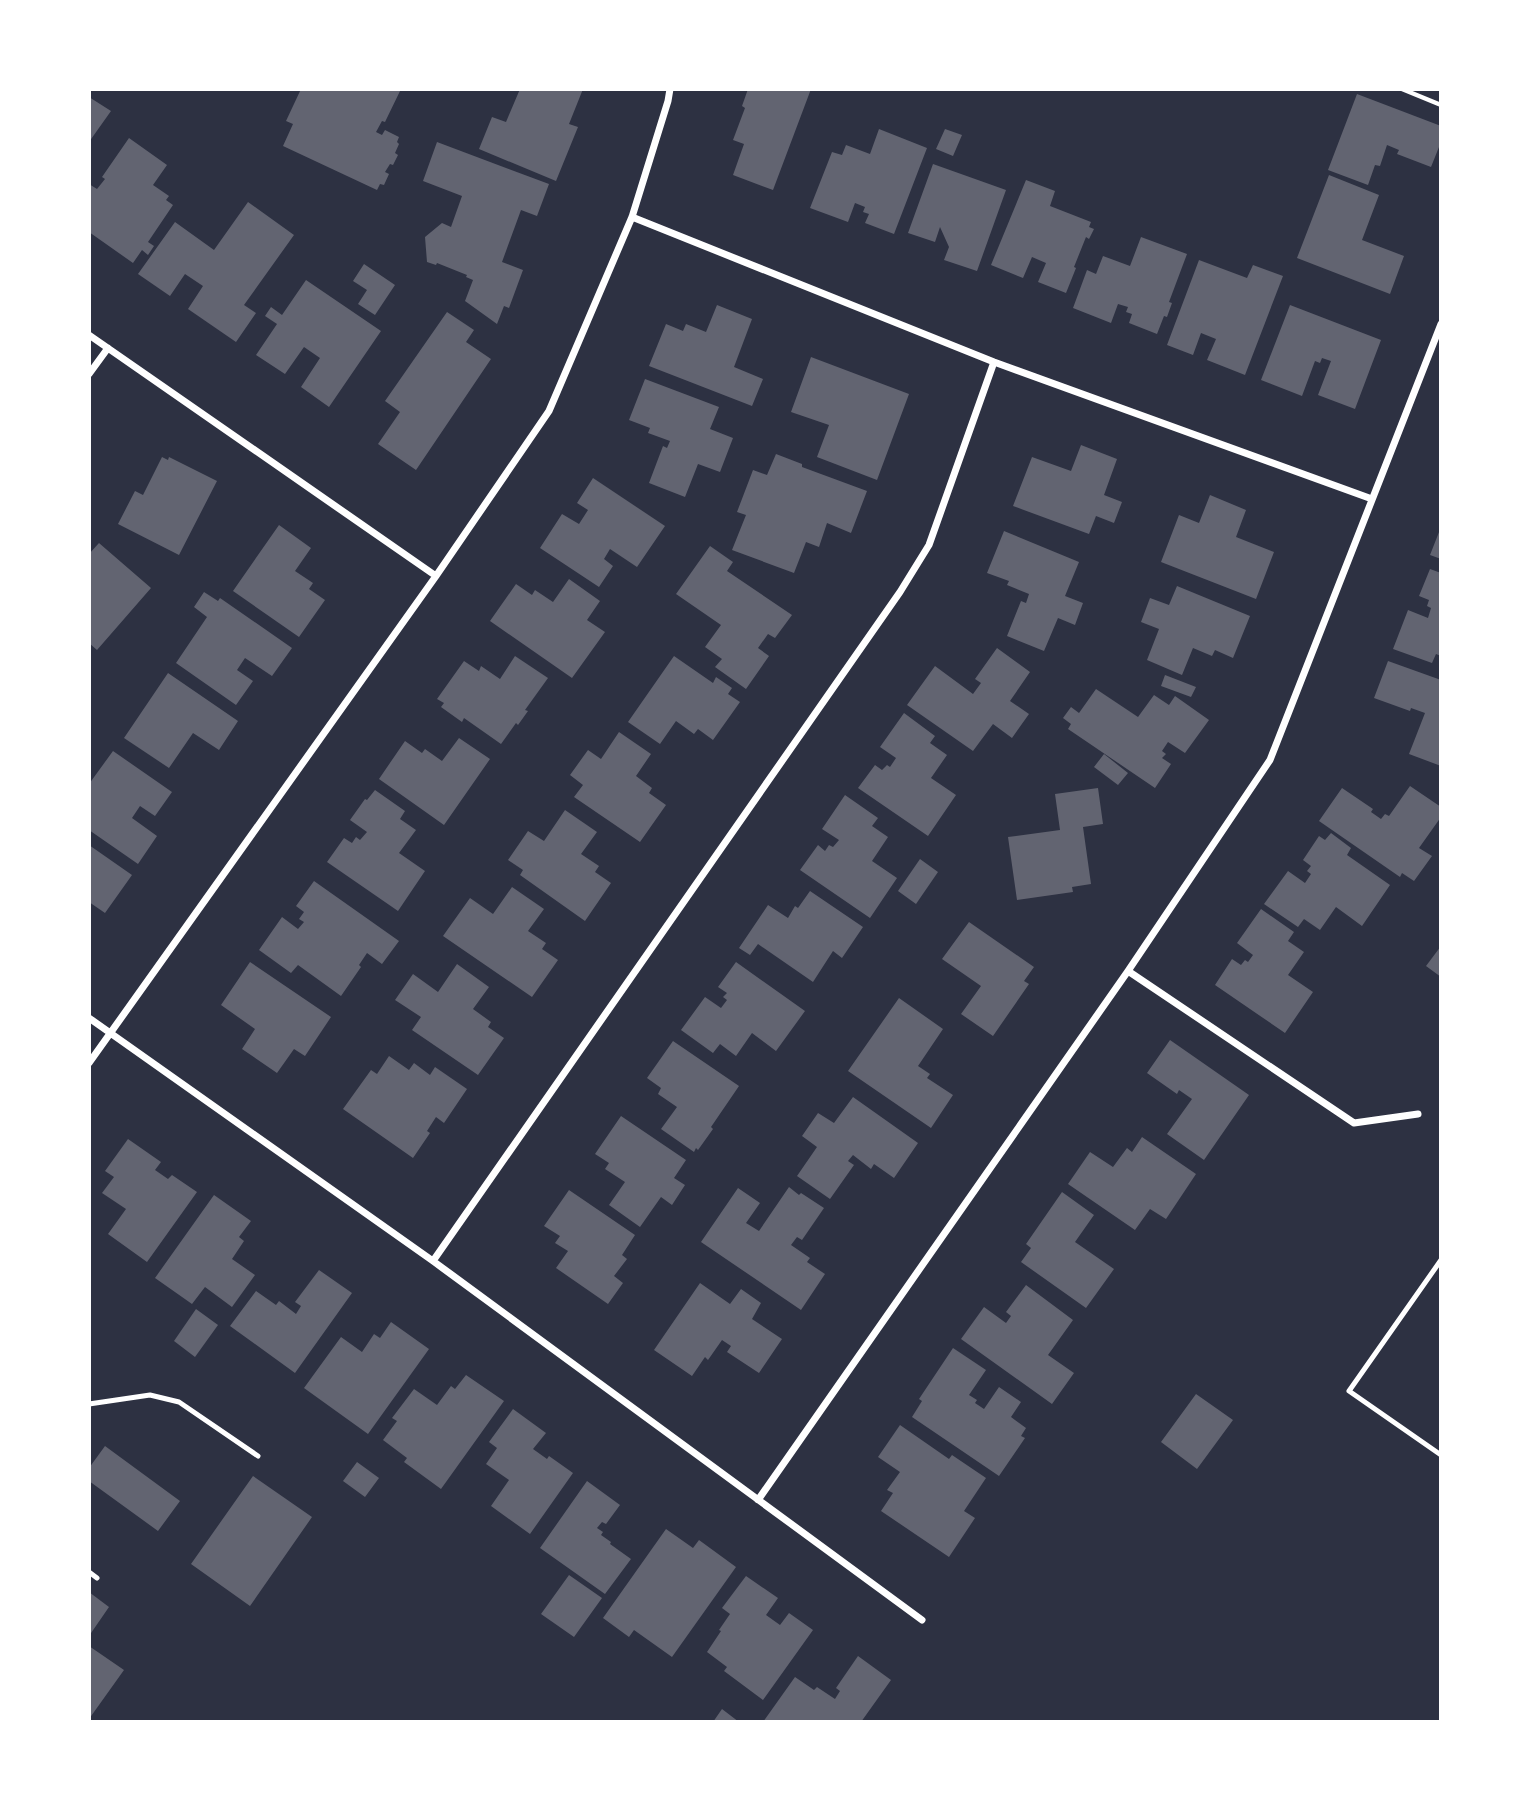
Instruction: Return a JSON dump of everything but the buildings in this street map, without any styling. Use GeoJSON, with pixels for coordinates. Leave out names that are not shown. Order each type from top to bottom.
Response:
{"type":"FeatureCollection","features":[{"type":"Feature","properties":{"kind":"street"},"geometry":{"type":"LineString","coordinates":[[89,1063],[436,576],[549,411],[632,217],[670,89]]}},
{"type":"Feature","properties":{"kind":"street"},"geometry":{"type":"LineString","coordinates":[[632,217],[994,362],[1372,499]]}},
{"type":"Feature","properties":{"kind":"street"},"geometry":{"type":"LineString","coordinates":[[758,1500],[1128,971],[1270,760],[1441,324]]}},
{"type":"Feature","properties":{"kind":"street"},"geometry":{"type":"LineString","coordinates":[[89,335],[436,576]]}},
{"type":"Feature","properties":{"kind":"street"},"geometry":{"type":"LineString","coordinates":[[89,374],[108,348]]}},
{"type":"Feature","properties":{"kind":"street"},"geometry":{"type":"LineString","coordinates":[[433,1261],[922,557],[929,545],[994,362]]}},
{"type":"Feature","properties":{"kind":"street"},"geometry":{"type":"LineString","coordinates":[[1128,971],[1353,1123],[1418,1114]]}},
{"type":"Feature","properties":{"kind":"street"},"geometry":{"type":"LineString","coordinates":[[89,1017],[433,1261],[922,1620]]}},
{"type":"Feature","properties":{"kind":"lane"},"geometry":{"type":"LineString","coordinates":[[1441,1260],[1349,1391],[1441,1455]]}},
{"type":"Feature","properties":{"kind":"lane"},"geometry":{"type":"LineString","coordinates":[[89,1404],[150,1395],[179,1402],[258,1456]]}},
{"type":"Feature","properties":{"kind":"lane"},"geometry":{"type":"LineString","coordinates":[[89,1572],[97,1578]]}},
{"type":"Feature","properties":{"kind":"path"},"geometry":{"type":"LineString","coordinates":[[1402,89],[1441,104]]}}]}
